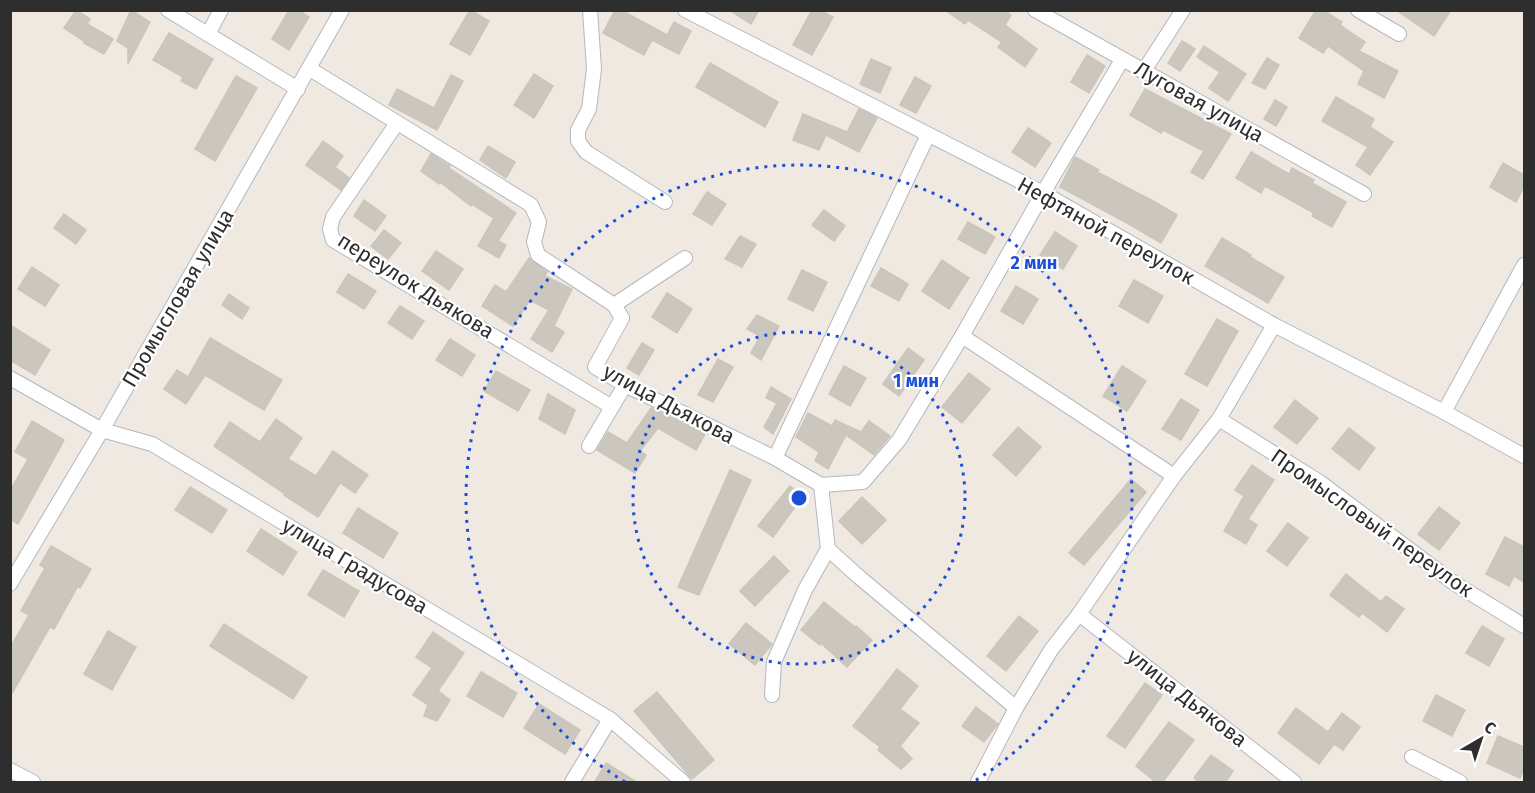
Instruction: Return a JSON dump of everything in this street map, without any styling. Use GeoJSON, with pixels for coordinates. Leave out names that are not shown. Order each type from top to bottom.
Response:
{"type":"FeatureCollection","features":[{"type":"Feature","properties":{"kind":"street"},"geometry":{"type":"LineString","coordinates":[[168,10],[298,89]]}},
{"type":"Feature","properties":{"kind":"street"},"geometry":{"type":"LineString","coordinates":[[208,34],[221,10]]}},
{"type":"Feature","properties":{"kind":"street","name":"Промысловая улица"},"geometry":{"type":"LineString","coordinates":[[10,584],[102,430],[342,10]]}},
{"type":"Feature","properties":{"kind":"street"},"geometry":{"type":"LineString","coordinates":[[590,10],[594,69],[589,109],[578,130],[578,141],[586,152],[665,202]]}},
{"type":"Feature","properties":{"kind":"street","name":"Нефтяной переулок"},"geometry":{"type":"LineString","coordinates":[[685,10],[1043,193],[1274,325],[1444,412],[1524,456]]}},
{"type":"Feature","properties":{"kind":"street","name":"Луговая улица"},"geometry":{"type":"LineString","coordinates":[[1035,10],[1364,194]]}},
{"type":"Feature","properties":{"kind":"street"},"geometry":{"type":"LineString","coordinates":[[1143,72],[1183,10]]}},
{"type":"Feature","properties":{"kind":"street"},"geometry":{"type":"LineString","coordinates":[[1358,10],[1399,34]]}},
{"type":"Feature","properties":{"kind":"street"},"geometry":{"type":"LineString","coordinates":[[772,695],[774,662],[805,590],[828,549],[821,484],[863,482],[899,440],[1122,60]]}},
{"type":"Feature","properties":{"kind":"street"},"geometry":{"type":"LineString","coordinates":[[310,69],[531,205],[539,222],[534,242],[538,255],[614,304],[685,258]]}},
{"type":"Feature","properties":{"kind":"street","name":"переулок Дьякова"},"geometry":{"type":"LineString","coordinates":[[398,123],[333,217],[330,229],[333,240],[612,407]]}},
{"type":"Feature","properties":{"kind":"street"},"geometry":{"type":"LineString","coordinates":[[775,458],[928,135]]}},
{"type":"Feature","properties":{"kind":"street"},"geometry":{"type":"LineString","coordinates":[[1444,412],[1524,265]]}},
{"type":"Feature","properties":{"kind":"street","name":"улица Дьякова"},"geometry":{"type":"LineString","coordinates":[[614,304],[622,318],[596,367],[626,385],[775,458],[821,484]]}},
{"type":"Feature","properties":{"kind":"street"},"geometry":{"type":"LineString","coordinates":[[978,783],[1016,708],[1051,650],[1079,614],[1174,476],[1219,419],[1274,325]]}},
{"type":"Feature","properties":{"kind":"street"},"geometry":{"type":"LineString","coordinates":[[962,336],[1174,476]]}},
{"type":"Feature","properties":{"kind":"street","name":"улица Градусова"},"geometry":{"type":"LineString","coordinates":[[10,378],[102,430],[152,444],[610,720],[683,783]]}},
{"type":"Feature","properties":{"kind":"street"},"geometry":{"type":"LineString","coordinates":[[588,447],[626,385]]}},
{"type":"Feature","properties":{"kind":"street","name":"Промысловый переулок"},"geometry":{"type":"LineString","coordinates":[[1219,419],[1321,483],[1454,583],[1524,626]]}},
{"type":"Feature","properties":{"kind":"street"},"geometry":{"type":"LineString","coordinates":[[828,549],[859,578],[1016,708]]}},
{"type":"Feature","properties":{"kind":"street","name":"улица Дьякова"},"geometry":{"type":"LineString","coordinates":[[1079,614],[1294,783]]}},
{"type":"Feature","properties":{"kind":"street"},"geometry":{"type":"LineString","coordinates":[[572,783],[610,720]]}},
{"type":"Feature","properties":{"kind":"street"},"geometry":{"type":"LineString","coordinates":[[1412,758],[1461,783]]}},
{"type":"Feature","properties":{"kind":"street"},"geometry":{"type":"LineString","coordinates":[[10,770],[33,783]]}},
{"type":"Feature","properties":{"kind":"building"},"geometry":{"type":"Polygon","coordinates":[[[76,10],[90,19],[87,24],[113,39],[104,54],[64,28],[76,10]]]}},
{"type":"Feature","properties":{"kind":"building"},"geometry":{"type":"Polygon","coordinates":[[[131,10],[150,22],[128,64],[128,48],[117,41],[131,10]]]}},
{"type":"Feature","properties":{"kind":"building"},"geometry":{"type":"Polygon","coordinates":[[[289,10],[298,10],[309,17],[289,50],[272,39],[289,10]]]}},
{"type":"Feature","properties":{"kind":"building"},"geometry":{"type":"Polygon","coordinates":[[[470,10],[489,21],[470,55],[450,44],[470,10]]]}},
{"type":"Feature","properties":{"kind":"building"},"geometry":{"type":"Polygon","coordinates":[[[615,10],[621,10],[667,35],[674,22],[691,31],[679,54],[652,40],[644,55],[603,33],[615,10]]]}},
{"type":"Feature","properties":{"kind":"building"},"geometry":{"type":"Polygon","coordinates":[[[729,10],[759,10],[751,24],[729,10]]]}},
{"type":"Feature","properties":{"kind":"building"},"geometry":{"type":"Polygon","coordinates":[[[812,10],[820,10],[833,17],[812,55],[793,45],[812,10]]]}},
{"type":"Feature","properties":{"kind":"building"},"geometry":{"type":"Polygon","coordinates":[[[945,10],[1004,10],[1011,15],[1005,25],[1037,49],[1025,67],[998,47],[1002,42],[968,20],[965,24],[945,10]]]}},
{"type":"Feature","properties":{"kind":"building"},"geometry":{"type":"Polygon","coordinates":[[[1316,10],[1323,10],[1342,22],[1340,25],[1365,42],[1359,51],[1398,71],[1384,98],[1358,84],[1364,71],[1328,46],[1323,53],[1299,38],[1316,10]]]}},
{"type":"Feature","properties":{"kind":"building"},"geometry":{"type":"Polygon","coordinates":[[[1396,10],[1451,10],[1434,36],[1396,10]]]}},
{"type":"Feature","properties":{"kind":"building"},"geometry":{"type":"Polygon","coordinates":[[[169,33],[213,59],[196,89],[181,81],[183,77],[153,60],[169,33]]]}},
{"type":"Feature","properties":{"kind":"building"},"geometry":{"type":"Polygon","coordinates":[[[1182,41],[1195,49],[1180,71],[1168,63],[1182,41]]]}},
{"type":"Feature","properties":{"kind":"building"},"geometry":{"type":"Polygon","coordinates":[[[1204,46],[1246,74],[1228,101],[1209,88],[1220,72],[1197,57],[1204,46]]]}},
{"type":"Feature","properties":{"kind":"building"},"geometry":{"type":"Polygon","coordinates":[[[1087,55],[1105,66],[1089,93],[1071,82],[1087,55]]]}},
{"type":"Feature","properties":{"kind":"building"},"geometry":{"type":"Polygon","coordinates":[[[1267,58],[1279,65],[1265,89],[1252,83],[1267,58]]]}},
{"type":"Feature","properties":{"kind":"building"},"geometry":{"type":"Polygon","coordinates":[[[871,59],[891,68],[880,93],[860,84],[871,59]]]}},
{"type":"Feature","properties":{"kind":"building"},"geometry":{"type":"Polygon","coordinates":[[[710,63],[778,102],[765,127],[696,87],[710,63]]]}},
{"type":"Feature","properties":{"kind":"building"},"geometry":{"type":"Polygon","coordinates":[[[534,74],[553,86],[534,118],[514,105],[534,74]]]}},
{"type":"Feature","properties":{"kind":"building"},"geometry":{"type":"Polygon","coordinates":[[[451,75],[463,81],[437,130],[389,105],[397,89],[434,108],[451,75]]]}},
{"type":"Feature","properties":{"kind":"building"},"geometry":{"type":"Polygon","coordinates":[[[236,76],[257,88],[215,161],[195,149],[236,76]]]}},
{"type":"Feature","properties":{"kind":"building"},"geometry":{"type":"Polygon","coordinates":[[[915,77],[931,86],[916,113],[900,105],[915,77]]]}},
{"type":"Feature","properties":{"kind":"building"},"geometry":{"type":"Polygon","coordinates":[[[1145,89],[1231,134],[1203,179],[1191,172],[1204,151],[1163,130],[1161,133],[1130,115],[1145,89]]]}},
{"type":"Feature","properties":{"kind":"building"},"geometry":{"type":"Polygon","coordinates":[[[1336,97],[1374,119],[1370,127],[1393,142],[1370,175],[1356,165],[1368,147],[1322,121],[1336,97]]]}},
{"type":"Feature","properties":{"kind":"building"},"geometry":{"type":"Polygon","coordinates":[[[1275,100],[1287,107],[1276,126],[1264,119],[1275,100]]]}},
{"type":"Feature","properties":{"kind":"building"},"geometry":{"type":"Polygon","coordinates":[[[859,109],[877,118],[859,152],[826,135],[819,150],[793,140],[803,114],[847,132],[859,109]]]}},
{"type":"Feature","properties":{"kind":"building"},"geometry":{"type":"Polygon","coordinates":[[[1028,128],[1051,143],[1035,167],[1012,152],[1028,128]]]}},
{"type":"Feature","properties":{"kind":"building"},"geometry":{"type":"Polygon","coordinates":[[[323,141],[343,156],[335,167],[349,178],[341,190],[306,165],[323,141]]]}},
{"type":"Feature","properties":{"kind":"building"},"geometry":{"type":"Polygon","coordinates":[[[488,146],[515,162],[506,178],[480,160],[488,146]]]}},
{"type":"Feature","properties":{"kind":"building"},"geometry":{"type":"Polygon","coordinates":[[[1251,152],[1289,174],[1292,168],[1314,180],[1312,183],[1346,202],[1332,227],[1312,216],[1314,213],[1265,186],[1261,193],[1236,178],[1251,152]]]}},
{"type":"Feature","properties":{"kind":"building"},"geometry":{"type":"Polygon","coordinates":[[[431,154],[516,213],[498,241],[506,245],[499,258],[478,246],[494,218],[472,204],[471,206],[440,182],[439,184],[421,171],[431,154]]]}},
{"type":"Feature","properties":{"kind":"building"},"geometry":{"type":"Polygon","coordinates":[[[1075,157],[1099,170],[1097,172],[1177,215],[1161,243],[1060,187],[1075,157]]]}},
{"type":"Feature","properties":{"kind":"building"},"geometry":{"type":"Polygon","coordinates":[[[1503,163],[1524,175],[1524,186],[1516,202],[1490,187],[1503,163]]]}},
{"type":"Feature","properties":{"kind":"building"},"geometry":{"type":"Polygon","coordinates":[[[707,192],[726,204],[712,225],[693,214],[707,192]]]}},
{"type":"Feature","properties":{"kind":"building"},"geometry":{"type":"Polygon","coordinates":[[[364,200],[386,216],[375,231],[354,216],[364,200]]]}},
{"type":"Feature","properties":{"kind":"building"},"geometry":{"type":"Polygon","coordinates":[[[824,210],[845,226],[834,241],[812,225],[824,210]]]}},
{"type":"Feature","properties":{"kind":"building"},"geometry":{"type":"Polygon","coordinates":[[[64,214],[86,230],[76,244],[54,228],[64,214]]]}},
{"type":"Feature","properties":{"kind":"building"},"geometry":{"type":"Polygon","coordinates":[[[968,222],[995,237],[985,254],[958,239],[968,222]]]}},
{"type":"Feature","properties":{"kind":"building"},"geometry":{"type":"Polygon","coordinates":[[[384,230],[401,243],[388,259],[371,246],[384,230]]]}},
{"type":"Feature","properties":{"kind":"building"},"geometry":{"type":"Polygon","coordinates":[[[1055,232],[1077,246],[1063,269],[1040,255],[1055,232]]]}},
{"type":"Feature","properties":{"kind":"building"},"geometry":{"type":"Polygon","coordinates":[[[740,236],[756,244],[742,267],[725,259],[740,236]]]}},
{"type":"Feature","properties":{"kind":"building"},"geometry":{"type":"Polygon","coordinates":[[[1222,238],[1284,277],[1268,303],[1205,266],[1222,238]]]}},
{"type":"Feature","properties":{"kind":"building"},"geometry":{"type":"Polygon","coordinates":[[[436,251],[463,269],[449,290],[422,271],[436,251]]]}},
{"type":"Feature","properties":{"kind":"building"},"geometry":{"type":"Polygon","coordinates":[[[529,258],[547,272],[545,276],[572,289],[554,326],[564,332],[552,352],[531,339],[549,310],[530,300],[513,326],[482,306],[495,285],[506,292],[529,258]]]}},
{"type":"Feature","properties":{"kind":"building"},"geometry":{"type":"Polygon","coordinates":[[[942,260],[969,278],[949,309],[922,291],[942,260]]]}},
{"type":"Feature","properties":{"kind":"building"},"geometry":{"type":"Polygon","coordinates":[[[32,267],[59,285],[45,306],[18,289],[32,267]]]}},
{"type":"Feature","properties":{"kind":"building"},"geometry":{"type":"Polygon","coordinates":[[[881,268],[908,284],[899,301],[871,286],[881,268]]]}},
{"type":"Feature","properties":{"kind":"building"},"geometry":{"type":"Polygon","coordinates":[[[802,270],[827,282],[813,311],[788,299],[802,270]]]}},
{"type":"Feature","properties":{"kind":"building"},"geometry":{"type":"Polygon","coordinates":[[[348,274],[376,291],[364,309],[337,292],[348,274]]]}},
{"type":"Feature","properties":{"kind":"building"},"geometry":{"type":"Polygon","coordinates":[[[1134,280],[1163,296],[1148,323],[1119,306],[1134,280]]]}},
{"type":"Feature","properties":{"kind":"building"},"geometry":{"type":"Polygon","coordinates":[[[1016,286],[1038,299],[1023,324],[1001,311],[1016,286]]]}},
{"type":"Feature","properties":{"kind":"building"},"geometry":{"type":"Polygon","coordinates":[[[667,293],[692,309],[677,333],[652,317],[667,293]]]}},
{"type":"Feature","properties":{"kind":"building"},"geometry":{"type":"Polygon","coordinates":[[[229,294],[249,308],[242,319],[222,305],[229,294]]]}},
{"type":"Feature","properties":{"kind":"building"},"geometry":{"type":"Polygon","coordinates":[[[400,306],[424,321],[412,339],[388,323],[400,306]]]}},
{"type":"Feature","properties":{"kind":"building"},"geometry":{"type":"Polygon","coordinates":[[[757,315],[779,326],[761,360],[751,353],[760,336],[747,329],[757,315]]]}},
{"type":"Feature","properties":{"kind":"building"},"geometry":{"type":"Polygon","coordinates":[[[1217,319],[1238,331],[1207,386],[1185,374],[1217,319]]]}},
{"type":"Feature","properties":{"kind":"building"},"geometry":{"type":"Polygon","coordinates":[[[10,325],[50,350],[35,375],[10,360],[10,325]]]}},
{"type":"Feature","properties":{"kind":"building"},"geometry":{"type":"Polygon","coordinates":[[[210,338],[282,380],[264,410],[205,375],[186,404],[164,389],[177,370],[188,377],[210,338]]]}},
{"type":"Feature","properties":{"kind":"building"},"geometry":{"type":"Polygon","coordinates":[[[450,339],[475,355],[462,376],[436,360],[450,339]]]}},
{"type":"Feature","properties":{"kind":"building"},"geometry":{"type":"Polygon","coordinates":[[[642,343],[654,350],[639,375],[627,368],[642,343]]]}},
{"type":"Feature","properties":{"kind":"building"},"geometry":{"type":"Polygon","coordinates":[[[908,348],[924,360],[899,396],[883,384],[908,348]]]}},
{"type":"Feature","properties":{"kind":"building"},"geometry":{"type":"Polygon","coordinates":[[[718,359],[733,367],[713,402],[698,395],[718,359]]]}},
{"type":"Feature","properties":{"kind":"building"},"geometry":{"type":"Polygon","coordinates":[[[844,366],[866,378],[850,406],[829,394],[844,366]]]}},
{"type":"Feature","properties":{"kind":"building"},"geometry":{"type":"Polygon","coordinates":[[[1122,366],[1146,381],[1127,411],[1103,396],[1122,366]]]}},
{"type":"Feature","properties":{"kind":"building"},"geometry":{"type":"Polygon","coordinates":[[[496,371],[530,390],[518,411],[484,391],[496,371]]]}},
{"type":"Feature","properties":{"kind":"building"},"geometry":{"type":"Polygon","coordinates":[[[969,373],[990,389],[962,423],[942,407],[969,373]]]}},
{"type":"Feature","properties":{"kind":"building"},"geometry":{"type":"Polygon","coordinates":[[[771,387],[791,399],[773,434],[764,427],[777,403],[766,398],[771,387]]]}},
{"type":"Feature","properties":{"kind":"building"},"geometry":{"type":"Polygon","coordinates":[[[548,394],[575,410],[565,434],[539,419],[548,394]]]}},
{"type":"Feature","properties":{"kind":"building"},"geometry":{"type":"Polygon","coordinates":[[[1181,399],[1199,410],[1181,440],[1162,429],[1181,399]]]}},
{"type":"Feature","properties":{"kind":"building"},"geometry":{"type":"Polygon","coordinates":[[[1295,400],[1318,418],[1297,444],[1274,427],[1295,400]]]}},
{"type":"Feature","properties":{"kind":"building"},"geometry":{"type":"Polygon","coordinates":[[[651,408],[705,434],[696,450],[658,428],[640,451],[646,455],[635,473],[597,450],[608,432],[627,443],[651,408]]]}},
{"type":"Feature","properties":{"kind":"building"},"geometry":{"type":"Polygon","coordinates":[[[808,413],[832,426],[835,420],[861,432],[869,421],[890,436],[874,455],[846,435],[828,469],[815,461],[819,452],[796,437],[808,413]]]}},
{"type":"Feature","properties":{"kind":"building"},"geometry":{"type":"Polygon","coordinates":[[[276,419],[302,438],[288,459],[316,476],[333,451],[368,475],[355,493],[340,483],[318,517],[214,446],[230,422],[260,442],[276,419]]]}},
{"type":"Feature","properties":{"kind":"building"},"geometry":{"type":"Polygon","coordinates":[[[32,421],[64,440],[18,524],[10,519],[10,491],[28,459],[15,452],[32,421]]]}},
{"type":"Feature","properties":{"kind":"building"},"geometry":{"type":"Polygon","coordinates":[[[1018,427],[1041,447],[1016,476],[993,455],[1018,427]]]}},
{"type":"Feature","properties":{"kind":"building"},"geometry":{"type":"Polygon","coordinates":[[[1349,428],[1375,448],[1359,470],[1332,449],[1349,428]]]}},
{"type":"Feature","properties":{"kind":"building"},"geometry":{"type":"Polygon","coordinates":[[[1252,465],[1274,480],[1248,519],[1257,525],[1246,544],[1224,531],[1244,496],[1235,490],[1252,465]]]}},
{"type":"Feature","properties":{"kind":"building"},"geometry":{"type":"Polygon","coordinates":[[[730,470],[751,480],[699,595],[678,587],[730,470]]]}},
{"type":"Feature","properties":{"kind":"building"},"geometry":{"type":"Polygon","coordinates":[[[1131,479],[1146,492],[1084,565],[1069,553],[1131,479]]]}},
{"type":"Feature","properties":{"kind":"building"},"geometry":{"type":"Polygon","coordinates":[[[790,486],[803,496],[773,537],[758,526],[790,486]]]}},
{"type":"Feature","properties":{"kind":"building"},"geometry":{"type":"Polygon","coordinates":[[[190,487],[227,510],[212,533],[175,510],[190,487]]]}},
{"type":"Feature","properties":{"kind":"building"},"geometry":{"type":"Polygon","coordinates":[[[862,497],[886,520],[862,544],[839,521],[862,497]]]}},
{"type":"Feature","properties":{"kind":"building"},"geometry":{"type":"Polygon","coordinates":[[[1439,507],[1460,523],[1439,550],[1418,534],[1439,507]]]}},
{"type":"Feature","properties":{"kind":"building"},"geometry":{"type":"Polygon","coordinates":[[[358,508],[398,533],[383,558],[343,533],[358,508]]]}},
{"type":"Feature","properties":{"kind":"building"},"geometry":{"type":"Polygon","coordinates":[[[1288,523],[1308,538],[1287,566],[1267,551],[1288,523]]]}},
{"type":"Feature","properties":{"kind":"building"},"geometry":{"type":"Polygon","coordinates":[[[261,529],[297,552],[283,575],[247,551],[261,529]]]}},
{"type":"Feature","properties":{"kind":"building"},"geometry":{"type":"Polygon","coordinates":[[[1505,537],[1524,547],[1524,582],[1514,576],[1509,586],[1486,574],[1505,537]]]}},
{"type":"Feature","properties":{"kind":"building"},"geometry":{"type":"Polygon","coordinates":[[[51,546],[91,569],[80,588],[78,586],[54,629],[50,627],[10,697],[10,648],[29,615],[21,611],[45,568],[40,565],[51,546]]]}},
{"type":"Feature","properties":{"kind":"building"},"geometry":{"type":"Polygon","coordinates":[[[774,556],[789,571],[755,606],[740,591],[774,556]]]}},
{"type":"Feature","properties":{"kind":"building"},"geometry":{"type":"Polygon","coordinates":[[[323,570],[359,591],[344,617],[308,595],[323,570]]]}},
{"type":"Feature","properties":{"kind":"building"},"geometry":{"type":"Polygon","coordinates":[[[1346,574],[1381,602],[1386,596],[1404,609],[1387,632],[1362,613],[1359,617],[1330,595],[1346,574]]]}},
{"type":"Feature","properties":{"kind":"building"},"geometry":{"type":"Polygon","coordinates":[[[824,602],[872,640],[847,667],[821,643],[820,645],[801,630],[824,602]]]}},
{"type":"Feature","properties":{"kind":"building"},"geometry":{"type":"Polygon","coordinates":[[[1019,616],[1038,631],[1006,671],[987,656],[1019,616]]]}},
{"type":"Feature","properties":{"kind":"building"},"geometry":{"type":"Polygon","coordinates":[[[746,623],[772,644],[755,665],[729,644],[746,623]]]}},
{"type":"Feature","properties":{"kind":"building"},"geometry":{"type":"Polygon","coordinates":[[[224,624],[307,677],[293,699],[210,646],[224,624]]]}},
{"type":"Feature","properties":{"kind":"building"},"geometry":{"type":"Polygon","coordinates":[[[1482,626],[1504,639],[1489,666],[1466,653],[1482,626]]]}},
{"type":"Feature","properties":{"kind":"building"},"geometry":{"type":"Polygon","coordinates":[[[108,631],[136,647],[112,690],[84,674],[108,631]]]}},
{"type":"Feature","properties":{"kind":"building"},"geometry":{"type":"Polygon","coordinates":[[[433,632],[464,653],[438,691],[450,700],[437,721],[424,716],[428,705],[413,695],[432,668],[416,657],[433,632]]]}},
{"type":"Feature","properties":{"kind":"building"},"geometry":{"type":"Polygon","coordinates":[[[897,669],[918,686],[900,709],[919,723],[900,746],[912,759],[901,769],[878,750],[880,747],[853,726],[897,669]]]}},
{"type":"Feature","properties":{"kind":"building"},"geometry":{"type":"Polygon","coordinates":[[[481,672],[517,693],[503,717],[467,696],[481,672]]]}},
{"type":"Feature","properties":{"kind":"building"},"geometry":{"type":"Polygon","coordinates":[[[1145,683],[1162,695],[1125,748],[1107,736],[1145,683]]]}},
{"type":"Feature","properties":{"kind":"building"},"geometry":{"type":"Polygon","coordinates":[[[657,692],[714,760],[692,779],[634,711],[657,692]]]}},
{"type":"Feature","properties":{"kind":"building"},"geometry":{"type":"Polygon","coordinates":[[[1436,695],[1465,710],[1452,736],[1423,721],[1436,695]]]}},
{"type":"Feature","properties":{"kind":"building"},"geometry":{"type":"Polygon","coordinates":[[[539,704],[580,730],[565,754],[524,728],[539,704]]]}},
{"type":"Feature","properties":{"kind":"building"},"geometry":{"type":"Polygon","coordinates":[[[976,707],[998,724],[984,742],[962,726],[976,707]]]}},
{"type":"Feature","properties":{"kind":"building"},"geometry":{"type":"Polygon","coordinates":[[[1296,708],[1328,732],[1342,713],[1360,727],[1343,750],[1334,744],[1319,764],[1278,733],[1296,708]]]}},
{"type":"Feature","properties":{"kind":"building"},"geometry":{"type":"Polygon","coordinates":[[[1169,722],[1194,740],[1162,783],[1157,783],[1136,766],[1169,722]]]}},
{"type":"Feature","properties":{"kind":"building"},"geometry":{"type":"Polygon","coordinates":[[[1498,736],[1524,747],[1524,768],[1520,778],[1487,763],[1498,736]]]}},
{"type":"Feature","properties":{"kind":"building"},"geometry":{"type":"Polygon","coordinates":[[[1211,755],[1233,771],[1225,783],[1200,783],[1194,778],[1211,755]]]}},
{"type":"Feature","properties":{"kind":"building"},"geometry":{"type":"Polygon","coordinates":[[[606,763],[638,783],[594,783],[606,763]]]}}]}
